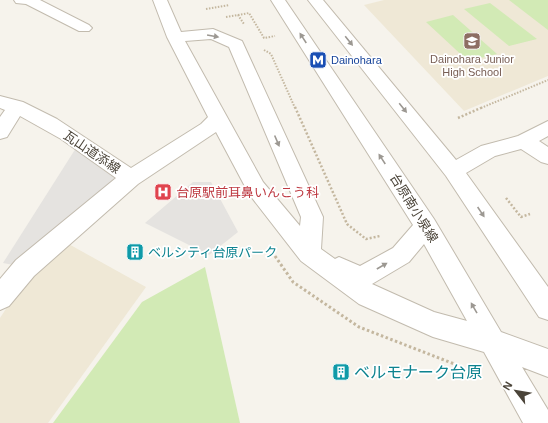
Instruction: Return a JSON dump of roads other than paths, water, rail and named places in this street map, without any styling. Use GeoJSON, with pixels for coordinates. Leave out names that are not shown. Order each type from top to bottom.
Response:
{"type":"FeatureCollection","features":[{"type":"Feature","properties":{"kind":"street"},"geometry":{"type":"LineString","coordinates":[[21,0],[29,0],[84,28]]}},
{"type":"Feature","properties":{"kind":"street"},"geometry":{"type":"LineString","coordinates":[[160,0],[174,38],[256,188],[309,254],[368,296],[433,324],[493,342],[548,363]]}},
{"type":"Feature","properties":{"kind":"street","name":"台原南小泉線"},"geometry":{"type":"LineString","coordinates":[[278,0],[426,226],[539,423]]}},
{"type":"Feature","properties":{"kind":"street"},"geometry":{"type":"LineString","coordinates":[[315,0],[453,170],[548,308]]}},
{"type":"Feature","properties":{"kind":"street"},"geometry":{"type":"LineString","coordinates":[[174,38],[213,34],[236,44],[312,218],[309,254]]}},
{"type":"Feature","properties":{"kind":"street"},"geometry":{"type":"LineString","coordinates":[[0,132],[8,104]]}},
{"type":"Feature","properties":{"kind":"street","name":"瓦山道添線"},"geometry":{"type":"LineString","coordinates":[[8,104],[46,121],[131,178],[208,129],[218,118]]}},
{"type":"Feature","properties":{"kind":"street"},"geometry":{"type":"LineString","coordinates":[[453,170],[488,151],[524,141],[548,128]]}},
{"type":"Feature","properties":{"kind":"street"},"geometry":{"type":"LineString","coordinates":[[524,141],[548,157]]}},
{"type":"Feature","properties":{"kind":"street"},"geometry":{"type":"LineString","coordinates":[[0,298],[25,268],[131,178]]}},
{"type":"Feature","properties":{"kind":"street"},"geometry":{"type":"LineString","coordinates":[[309,254],[361,278],[401,255],[426,226]]}},
{"type":"Feature","properties":{"kind":"place","name":"Dainohara Junior High School"},"geometry":{"type":"Point","coordinates":[472,41]}},
{"type":"Feature","properties":{"kind":"place","name":"Dainohara"},"geometry":{"type":"Point","coordinates":[318,60]}},
{"type":"Feature","properties":{"kind":"place","name":"台原駅前耳鼻いんこう科"},"geometry":{"type":"Point","coordinates":[163,192]}},
{"type":"Feature","properties":{"kind":"place","name":"ベルシティ台原パーク"},"geometry":{"type":"Point","coordinates":[135,252]}},
{"type":"Feature","properties":{"kind":"place","name":"ベルモナーク台原"},"geometry":{"type":"Point","coordinates":[341,372]}}]}
